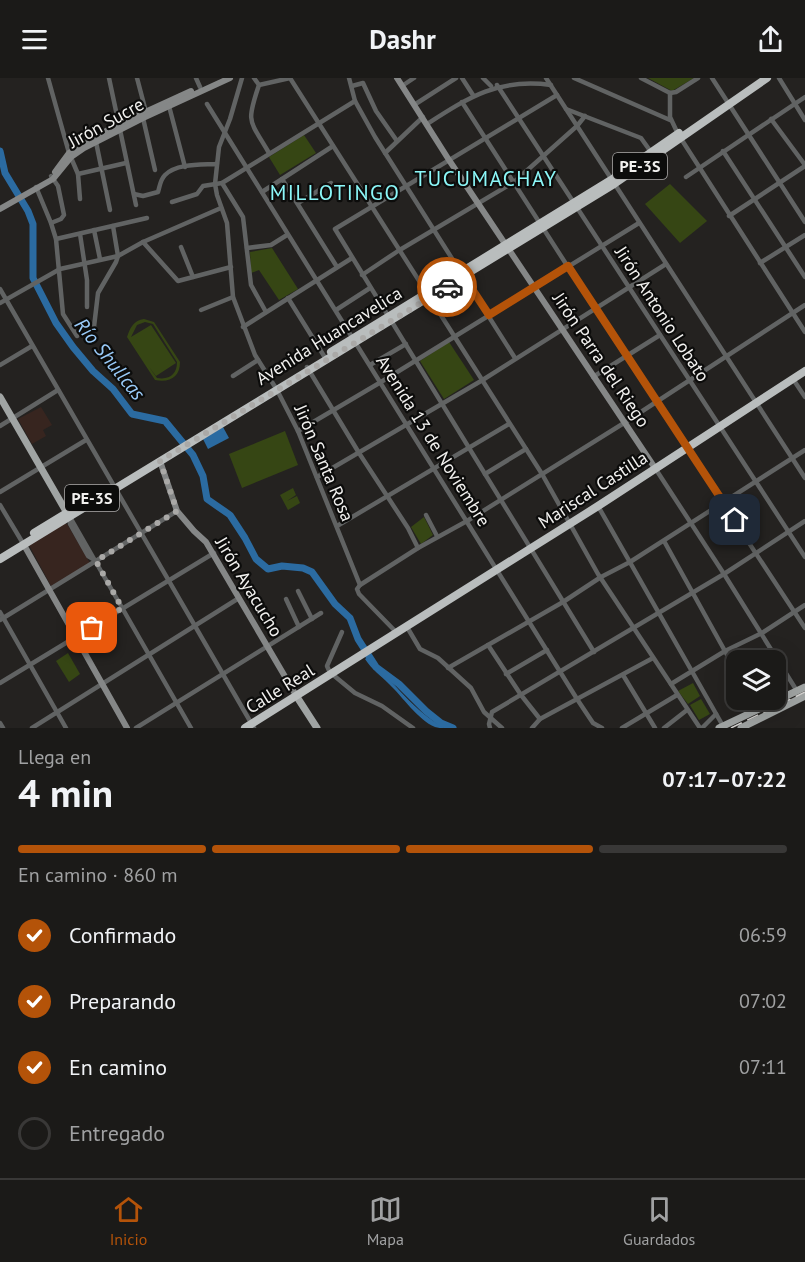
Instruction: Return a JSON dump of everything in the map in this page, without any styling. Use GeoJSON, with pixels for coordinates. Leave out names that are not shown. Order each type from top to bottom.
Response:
{"type":"FeatureCollection","features":[{"type":"Feature","properties":{"kind":"highway","name":"Avenida Huancavelica"},"geometry":{"type":"LineString","coordinates":[[0,559],[204,431],[355,341],[612,182],[759,78]]}},
{"type":"Feature","properties":{"kind":"highway","name":"Avenida Huancavelica"},"geometry":{"type":"LineString","coordinates":[[728,102],[767,78]]}},
{"type":"Feature","properties":{"kind":"highway","name":"Avenida Huancavelica"},"geometry":{"type":"LineString","coordinates":[[612,182],[651,152],[679,136]]}},
{"type":"Feature","properties":{"kind":"highway","name":"Avenida Huancavelica"},"geometry":{"type":"LineString","coordinates":[[309,369],[324,356],[355,341]]}},
{"type":"Feature","properties":{"kind":"highway","name":"Mariscal Castilla"},"geometry":{"type":"LineString","coordinates":[[397,633],[571,524],[805,372]]}},
{"type":"Feature","properties":{"kind":"highway","name":"Avenida Huancavelica"},"geometry":{"type":"LineString","coordinates":[[0,554],[23,543]]}},
{"type":"Feature","properties":{"kind":"highway","name":"Calle Real"},"geometry":{"type":"LineString","coordinates":[[250,727],[397,633]]}},
{"type":"Feature","properties":{"kind":"main road"},"geometry":{"type":"LineString","coordinates":[[0,397],[68,515]]}},
{"type":"Feature","properties":{"kind":"main road"},"geometry":{"type":"LineString","coordinates":[[786,696],[805,687]]}},
{"type":"Feature","properties":{"kind":"main road"},"geometry":{"type":"LineString","coordinates":[[741,728],[805,696]]}},
{"type":"Feature","properties":{"kind":"main road","name":"Jirón Ayacucho"},"geometry":{"type":"LineString","coordinates":[[297,697],[316,728]]}},
{"type":"Feature","properties":{"kind":"main road"},"geometry":{"type":"LineString","coordinates":[[721,727],[758,710]]}},
{"type":"Feature","properties":{"kind":"street"},"geometry":{"type":"LineString","coordinates":[[48,78],[70,155],[78,174],[80,199]]}},
{"type":"Feature","properties":{"kind":"street"},"geometry":{"type":"LineString","coordinates":[[109,78],[136,205]]}},
{"type":"Feature","properties":{"kind":"street"},"geometry":{"type":"LineString","coordinates":[[137,78],[154,170]]}},
{"type":"Feature","properties":{"kind":"street"},"geometry":{"type":"LineString","coordinates":[[196,78],[200,87]]}},
{"type":"Feature","properties":{"kind":"street","name":"Jirón Sucre"},"geometry":{"type":"LineString","coordinates":[[0,209],[52,178],[70,155],[120,127],[220,78]]}},
{"type":"Feature","properties":{"kind":"street","name":"Jirón Sucre"},"geometry":{"type":"LineString","coordinates":[[145,115],[230,78]]}},
{"type":"Feature","properties":{"kind":"street","name":"Jirón Santa Rosa"},"geometry":{"type":"LineString","coordinates":[[242,78],[219,147],[215,184],[227,224],[233,297],[258,360],[276,388],[298,431],[337,526],[359,587],[359,594],[397,633]]}},
{"type":"Feature","properties":{"kind":"street"},"geometry":{"type":"LineString","coordinates":[[254,78],[259,85]]}},
{"type":"Feature","properties":{"kind":"street"},"geometry":{"type":"LineString","coordinates":[[259,85],[290,78],[542,474],[601,577],[687,710],[701,728],[716,714]]}},
{"type":"Feature","properties":{"kind":"street"},"geometry":{"type":"LineString","coordinates":[[349,78],[355,100],[385,153],[515,358]]}},
{"type":"Feature","properties":{"kind":"street","name":"Jirón Parra del Riego"},"geometry":{"type":"LineString","coordinates":[[397,78],[449,160],[692,524],[797,691]]}},
{"type":"Feature","properties":{"kind":"street"},"geometry":{"type":"LineString","coordinates":[[402,86],[414,78]]}},
{"type":"Feature","properties":{"kind":"street"},"geometry":{"type":"LineString","coordinates":[[414,105],[449,80],[456,78]]}},
{"type":"Feature","properties":{"kind":"street"},"geometry":{"type":"LineString","coordinates":[[462,78],[473,95]]}},
{"type":"Feature","properties":{"kind":"street"},"geometry":{"type":"LineString","coordinates":[[483,78],[491,86]]}},
{"type":"Feature","properties":{"kind":"street"},"geometry":{"type":"LineString","coordinates":[[546,78],[805,478]]}},
{"type":"Feature","properties":{"kind":"street"},"geometry":{"type":"LineString","coordinates":[[574,78],[670,120]]}},
{"type":"Feature","properties":{"kind":"street"},"geometry":{"type":"LineString","coordinates":[[641,78],[670,93],[676,93],[698,78]]}},
{"type":"Feature","properties":{"kind":"street"},"geometry":{"type":"LineString","coordinates":[[712,78],[805,222]]}},
{"type":"Feature","properties":{"kind":"street"},"geometry":{"type":"LineString","coordinates":[[779,78],[805,120]]}},
{"type":"Feature","properties":{"kind":"street"},"geometry":{"type":"LineString","coordinates":[[427,124],[491,86],[525,80],[551,85]]}},
{"type":"Feature","properties":{"kind":"street"},"geometry":{"type":"LineString","coordinates":[[352,86],[363,83],[375,111],[397,141]]}},
{"type":"Feature","properties":{"kind":"street"},"geometry":{"type":"LineString","coordinates":[[259,85],[250,111],[250,118],[269,153]]}},
{"type":"Feature","properties":{"kind":"street","name":"Jirón Antonio Lobato"},"geometry":{"type":"LineString","coordinates":[[497,85],[805,557]]}},
{"type":"Feature","properties":{"kind":"street"},"geometry":{"type":"LineString","coordinates":[[670,93],[670,120],[679,136],[805,332]]}},
{"type":"Feature","properties":{"kind":"street"},"geometry":{"type":"LineString","coordinates":[[557,95],[335,229],[594,652]]}},
{"type":"Feature","properties":{"kind":"street"},"geometry":{"type":"LineString","coordinates":[[686,177],[805,97]]}},
{"type":"Feature","properties":{"kind":"street"},"geometry":{"type":"LineString","coordinates":[[172,202],[196,194],[203,186],[222,183],[355,100]]}},
{"type":"Feature","properties":{"kind":"street"},"geometry":{"type":"LineString","coordinates":[[462,102],[594,309],[805,628]]}},
{"type":"Feature","properties":{"kind":"street","name":"Avenida 13 de Noviembre"},"geometry":{"type":"LineString","coordinates":[[207,104],[577,699],[593,723],[602,728]]}},
{"type":"Feature","properties":{"kind":"street"},"geometry":{"type":"LineString","coordinates":[[169,106],[185,167]]}},
{"type":"Feature","properties":{"kind":"street"},"geometry":{"type":"LineString","coordinates":[[566,109],[641,138],[651,152]]}},
{"type":"Feature","properties":{"kind":"street"},"geometry":{"type":"LineString","coordinates":[[362,275],[514,182],[577,126],[585,116]]}},
{"type":"Feature","properties":{"kind":"street"},"geometry":{"type":"LineString","coordinates":[[385,153],[423,117]]}},
{"type":"Feature","properties":{"kind":"street"},"geometry":{"type":"LineString","coordinates":[[729,216],[805,165],[771,119]]}},
{"type":"Feature","properties":{"kind":"street","name":"Jirón Sucre"},"geometry":{"type":"LineString","coordinates":[[70,155],[120,127]]}},
{"type":"Feature","properties":{"kind":"street"},"geometry":{"type":"LineString","coordinates":[[96,142],[110,210]]}},
{"type":"Feature","properties":{"kind":"street"},"geometry":{"type":"LineString","coordinates":[[262,192],[333,147]]}},
{"type":"Feature","properties":{"kind":"street"},"geometry":{"type":"LineString","coordinates":[[723,151],[805,277]]}},
{"type":"Feature","properties":{"kind":"street"},"geometry":{"type":"LineString","coordinates":[[78,174],[126,163]]}},
{"type":"Feature","properties":{"kind":"street"},"geometry":{"type":"LineString","coordinates":[[134,194],[142,196],[158,192],[165,175],[185,167],[217,164]]}},
{"type":"Feature","properties":{"kind":"street"},"geometry":{"type":"LineString","coordinates":[[51,223],[62,219],[64,215],[58,186],[52,178]]}},
{"type":"Feature","properties":{"kind":"street"},"geometry":{"type":"LineString","coordinates":[[282,179],[338,267]]}},
{"type":"Feature","properties":{"kind":"street"},"geometry":{"type":"LineString","coordinates":[[222,183],[243,217],[252,290],[266,312]]}},
{"type":"Feature","properties":{"kind":"street"},"geometry":{"type":"LineString","coordinates":[[298,203],[331,183]]}},
{"type":"Feature","properties":{"kind":"street"},"geometry":{"type":"LineString","coordinates":[[34,189],[51,223],[56,239],[62,311],[77,336]]}},
{"type":"Feature","properties":{"kind":"street"},"geometry":{"type":"LineString","coordinates":[[0,303],[60,268],[118,256],[143,242],[221,208]]}},
{"type":"Feature","properties":{"kind":"street"},"geometry":{"type":"LineString","coordinates":[[56,239],[147,218]]}},
{"type":"Feature","properties":{"kind":"street"},"geometry":{"type":"LineString","coordinates":[[298,431],[416,361],[639,222]]}},
{"type":"Feature","properties":{"kind":"street"},"geometry":{"type":"LineString","coordinates":[[94,327],[98,293],[118,256],[113,226]]}},
{"type":"Feature","properties":{"kind":"street"},"geometry":{"type":"LineString","coordinates":[[94,230],[100,260]]}},
{"type":"Feature","properties":{"kind":"street"},"geometry":{"type":"LineString","coordinates":[[80,234],[85,263],[87,307]]}},
{"type":"Feature","properties":{"kind":"street"},"geometry":{"type":"LineString","coordinates":[[247,248],[271,245],[287,235]]}},
{"type":"Feature","properties":{"kind":"street"},"geometry":{"type":"LineString","coordinates":[[760,263],[805,235]]}},
{"type":"Feature","properties":{"kind":"street"},"geometry":{"type":"LineString","coordinates":[[143,242],[177,280],[181,281],[231,267]]}},
{"type":"Feature","properties":{"kind":"street"},"geometry":{"type":"LineString","coordinates":[[181,247],[193,277]]}},
{"type":"Feature","properties":{"kind":"street"},"geometry":{"type":"LineString","coordinates":[[243,327],[352,258]]}},
{"type":"Feature","properties":{"kind":"street"},"geometry":{"type":"LineString","coordinates":[[317,477],[481,381],[666,264]]}},
{"type":"Feature","properties":{"kind":"street"},"geometry":{"type":"LineString","coordinates":[[336,310],[370,288]]}},
{"type":"Feature","properties":{"kind":"street"},"geometry":{"type":"LineString","coordinates":[[0,290],[167,581],[223,673],[250,727]]}},
{"type":"Feature","properties":{"kind":"street"},"geometry":{"type":"LineString","coordinates":[[201,310],[233,297]]}},
{"type":"Feature","properties":{"kind":"street"},"geometry":{"type":"LineString","coordinates":[[288,298],[324,356]]}},
{"type":"Feature","properties":{"kind":"street"},"geometry":{"type":"LineString","coordinates":[[359,587],[437,536],[467,521],[624,423],[805,305]]}},
{"type":"Feature","properties":{"kind":"street"},"geometry":{"type":"LineString","coordinates":[[593,377],[660,335]]}},
{"type":"Feature","properties":{"kind":"street"},"geometry":{"type":"LineString","coordinates":[[370,365],[406,344]]}},
{"type":"Feature","properties":{"kind":"street"},"geometry":{"type":"LineString","coordinates":[[0,365],[32,346]]}},
{"type":"Feature","properties":{"kind":"street"},"geometry":{"type":"LineString","coordinates":[[233,376],[258,360]]}},
{"type":"Feature","properties":{"kind":"street"},"geometry":{"type":"LineString","coordinates":[[309,369],[359,453],[408,528],[418,548]]}},
{"type":"Feature","properties":{"kind":"street"},"geometry":{"type":"LineString","coordinates":[[793,379],[805,397]]}},
{"type":"Feature","properties":{"kind":"street"},"geometry":{"type":"LineString","coordinates":[[0,426],[58,390]]}},
{"type":"Feature","properties":{"kind":"street"},"geometry":{"type":"LineString","coordinates":[[337,526],[509,424]]}},
{"type":"Feature","properties":{"kind":"street"},"geometry":{"type":"LineString","coordinates":[[0,492],[86,440]]}},
{"type":"Feature","properties":{"kind":"street"},"geometry":{"type":"LineString","coordinates":[[485,474],[526,449]]}},
{"type":"Feature","properties":{"kind":"street"},"geometry":{"type":"LineString","coordinates":[[448,668],[630,562],[805,450]]}},
{"type":"Feature","properties":{"kind":"street","name":"Jirón Ayacucho"},"geometry":{"type":"LineString","coordinates":[[163,458],[177,511],[206,542],[297,697]]}},
{"type":"Feature","properties":{"kind":"street"},"geometry":{"type":"LineString","coordinates":[[0,505],[127,728]]}},
{"type":"Feature","properties":{"kind":"street"},"geometry":{"type":"LineString","coordinates":[[598,506],[716,714],[721,727]]}},
{"type":"Feature","properties":{"kind":"street"},"geometry":{"type":"LineString","coordinates":[[66,728],[1,617],[177,511]]}},
{"type":"Feature","properties":{"kind":"street"},"geometry":{"type":"LineString","coordinates":[[68,515],[70,524],[88,556],[96,561],[190,728]]}},
{"type":"Feature","properties":{"kind":"street"},"geometry":{"type":"LineString","coordinates":[[426,515],[437,536]]}},
{"type":"Feature","properties":{"kind":"street"},"geometry":{"type":"LineString","coordinates":[[490,728],[492,712],[724,574],[805,521]]}},
{"type":"Feature","properties":{"kind":"street"},"geometry":{"type":"LineString","coordinates":[[664,541],[725,651]]}},
{"type":"Feature","properties":{"kind":"street"},"geometry":{"type":"LineString","coordinates":[[0,683],[213,553]]}},
{"type":"Feature","properties":{"kind":"street"},"geometry":{"type":"LineString","coordinates":[[298,591],[312,619]]}},
{"type":"Feature","properties":{"kind":"street"},"geometry":{"type":"LineString","coordinates":[[32,728],[239,598]]}},
{"type":"Feature","properties":{"kind":"street"},"geometry":{"type":"LineString","coordinates":[[286,599],[299,627]]}},
{"type":"Feature","properties":{"kind":"street"},"geometry":{"type":"LineString","coordinates":[[670,684],[725,651],[762,633],[805,605]]}},
{"type":"Feature","properties":{"kind":"street"},"geometry":{"type":"LineString","coordinates":[[136,728],[321,613]]}},
{"type":"Feature","properties":{"kind":"street"},"geometry":{"type":"LineString","coordinates":[[407,627],[420,649],[438,658],[471,688],[490,718],[502,728]]}},
{"type":"Feature","properties":{"kind":"street","name":"Calle Real"},"geometry":{"type":"LineString","coordinates":[[333,674],[327,666],[342,632]]}},
{"type":"Feature","properties":{"kind":"street"},"geometry":{"type":"LineString","coordinates":[[488,645],[520,695],[540,719]]}},
{"type":"Feature","properties":{"kind":"street"},"geometry":{"type":"LineString","coordinates":[[506,674],[547,650]]}},
{"type":"Feature","properties":{"kind":"street"},"geometry":{"type":"LineString","coordinates":[[532,728],[540,719],[653,658]]}},
{"type":"Feature","properties":{"kind":"street"},"geometry":{"type":"LineString","coordinates":[[333,674],[355,693],[382,706],[412,728]]}},
{"type":"Feature","properties":{"kind":"street"},"geometry":{"type":"LineString","coordinates":[[623,675],[656,728]]}},
{"type":"Feature","properties":{"kind":"street"},"geometry":{"type":"LineString","coordinates":[[622,728],[632,725],[677,695]]}},
{"type":"Feature","properties":{"kind":"street"},"geometry":{"type":"LineString","coordinates":[[664,728],[687,710]]}},
{"type":"Feature","properties":{"kind":"street"},"geometry":{"type":"LineString","coordinates":[[0,723],[3,728]]}},
{"type":"Feature","properties":{"kind":"shaded area"},"geometry":{"type":"Polygon","coordinates":[[[41,407],[52,425],[43,430],[46,436],[32,444],[18,419],[41,407]]]}},
{"type":"Feature","properties":{"kind":"shaded area"},"geometry":{"type":"Polygon","coordinates":[[[64,523],[67,524],[90,563],[51,586],[29,545],[64,523]]]}},
{"type":"Feature","properties":{"kind":"green space"},"geometry":{"type":"Polygon","coordinates":[[[648,78],[694,78],[672,91],[648,78]]]}},
{"type":"Feature","properties":{"kind":"green space"},"geometry":{"type":"Polygon","coordinates":[[[304,135],[316,153],[280,175],[269,157],[304,135]]]}},
{"type":"Feature","properties":{"kind":"green space"},"geometry":{"type":"Polygon","coordinates":[[[670,184],[707,221],[680,243],[645,204],[670,184]]]}},
{"type":"Feature","properties":{"kind":"green space"},"geometry":{"type":"Polygon","coordinates":[[[272,248],[298,289],[279,300],[259,270],[251,273],[250,252],[272,248]]]}},
{"type":"Feature","properties":{"kind":"green space"},"geometry":{"type":"Polygon","coordinates":[[[144,319],[154,322],[180,362],[178,372],[170,380],[155,380],[127,337],[133,325],[144,319]],[[145,322],[137,325],[131,337],[151,325],[176,363],[156,376],[149,367],[157,378],[166,378],[174,373],[177,362],[153,324],[145,322]]]}},
{"type":"Feature","properties":{"kind":"green space"},"geometry":{"type":"Polygon","coordinates":[[[449,342],[474,380],[444,399],[420,361],[449,342]]]}},
{"type":"Feature","properties":{"kind":"green space"},"geometry":{"type":"Polygon","coordinates":[[[285,431],[298,465],[242,488],[229,454],[285,431]]]}},
{"type":"Feature","properties":{"kind":"green space"},"geometry":{"type":"Polygon","coordinates":[[[293,488],[296,495],[287,501],[297,496],[300,503],[288,510],[280,495],[293,488]]]}},
{"type":"Feature","properties":{"kind":"green space"},"geometry":{"type":"Polygon","coordinates":[[[424,517],[433,535],[421,544],[411,527],[424,517]]]}},
{"type":"Feature","properties":{"kind":"green space"},"geometry":{"type":"Polygon","coordinates":[[[68,653],[80,674],[69,682],[56,661],[68,653]]]}},
{"type":"Feature","properties":{"kind":"green space"},"geometry":{"type":"Polygon","coordinates":[[[693,683],[700,696],[688,704],[678,691],[693,683]]]}},
{"type":"Feature","properties":{"kind":"green space"},"geometry":{"type":"Polygon","coordinates":[[[701,699],[710,714],[699,720],[690,705],[701,699]]]}},
{"type":"Feature","properties":{"kind":"water"},"geometry":{"type":"Polygon","coordinates":[[[223,427],[229,438],[208,449],[203,439],[223,427]]]}},
{"type":"Feature","properties":{"kind":"water"},"geometry":{"type":"Polygon","coordinates":[[[368,657],[423,714],[445,728],[429,724],[416,713],[370,666],[365,659],[368,657]]]}},
{"type":"Feature","properties":{"kind":"waterway","name":"Río Shullcas"},"geometry":{"type":"LineString","coordinates":[[0,151],[5,173],[28,211],[33,224],[33,278],[56,323],[73,347],[93,371],[113,389],[132,414],[165,421],[193,455],[203,476],[207,499],[230,515],[256,559],[268,569],[282,566],[303,568],[312,572],[335,604],[350,618],[358,639],[376,667],[399,684],[441,723],[453,728]]}},
{"type":"Feature","properties":{"kind":"railway"},"geometry":{"type":"LineString","coordinates":[[731,728],[805,692]]}},
{"type":"Feature","properties":{"kind":"way so far"},"geometry":{"type":"LineString","coordinates":[[92,628],[122,608],[96,561],[177,511],[160,461],[447,287]]}},
{"type":"Feature","properties":{"kind":"district","name":"TUCUMACHAY"},"geometry":{"type":"Point","coordinates":[486,179]}},
{"type":"Feature","properties":{"kind":"district","name":"MILLOTINGO"},"geometry":{"type":"Point","coordinates":[335,193]}},
{"type":"Feature","properties":{"kind":"route"},"geometry":{"type":"LineString","coordinates":[[447,287],[464,277],[489,315],[568,266],[594,309],[735,520]]}}]}
